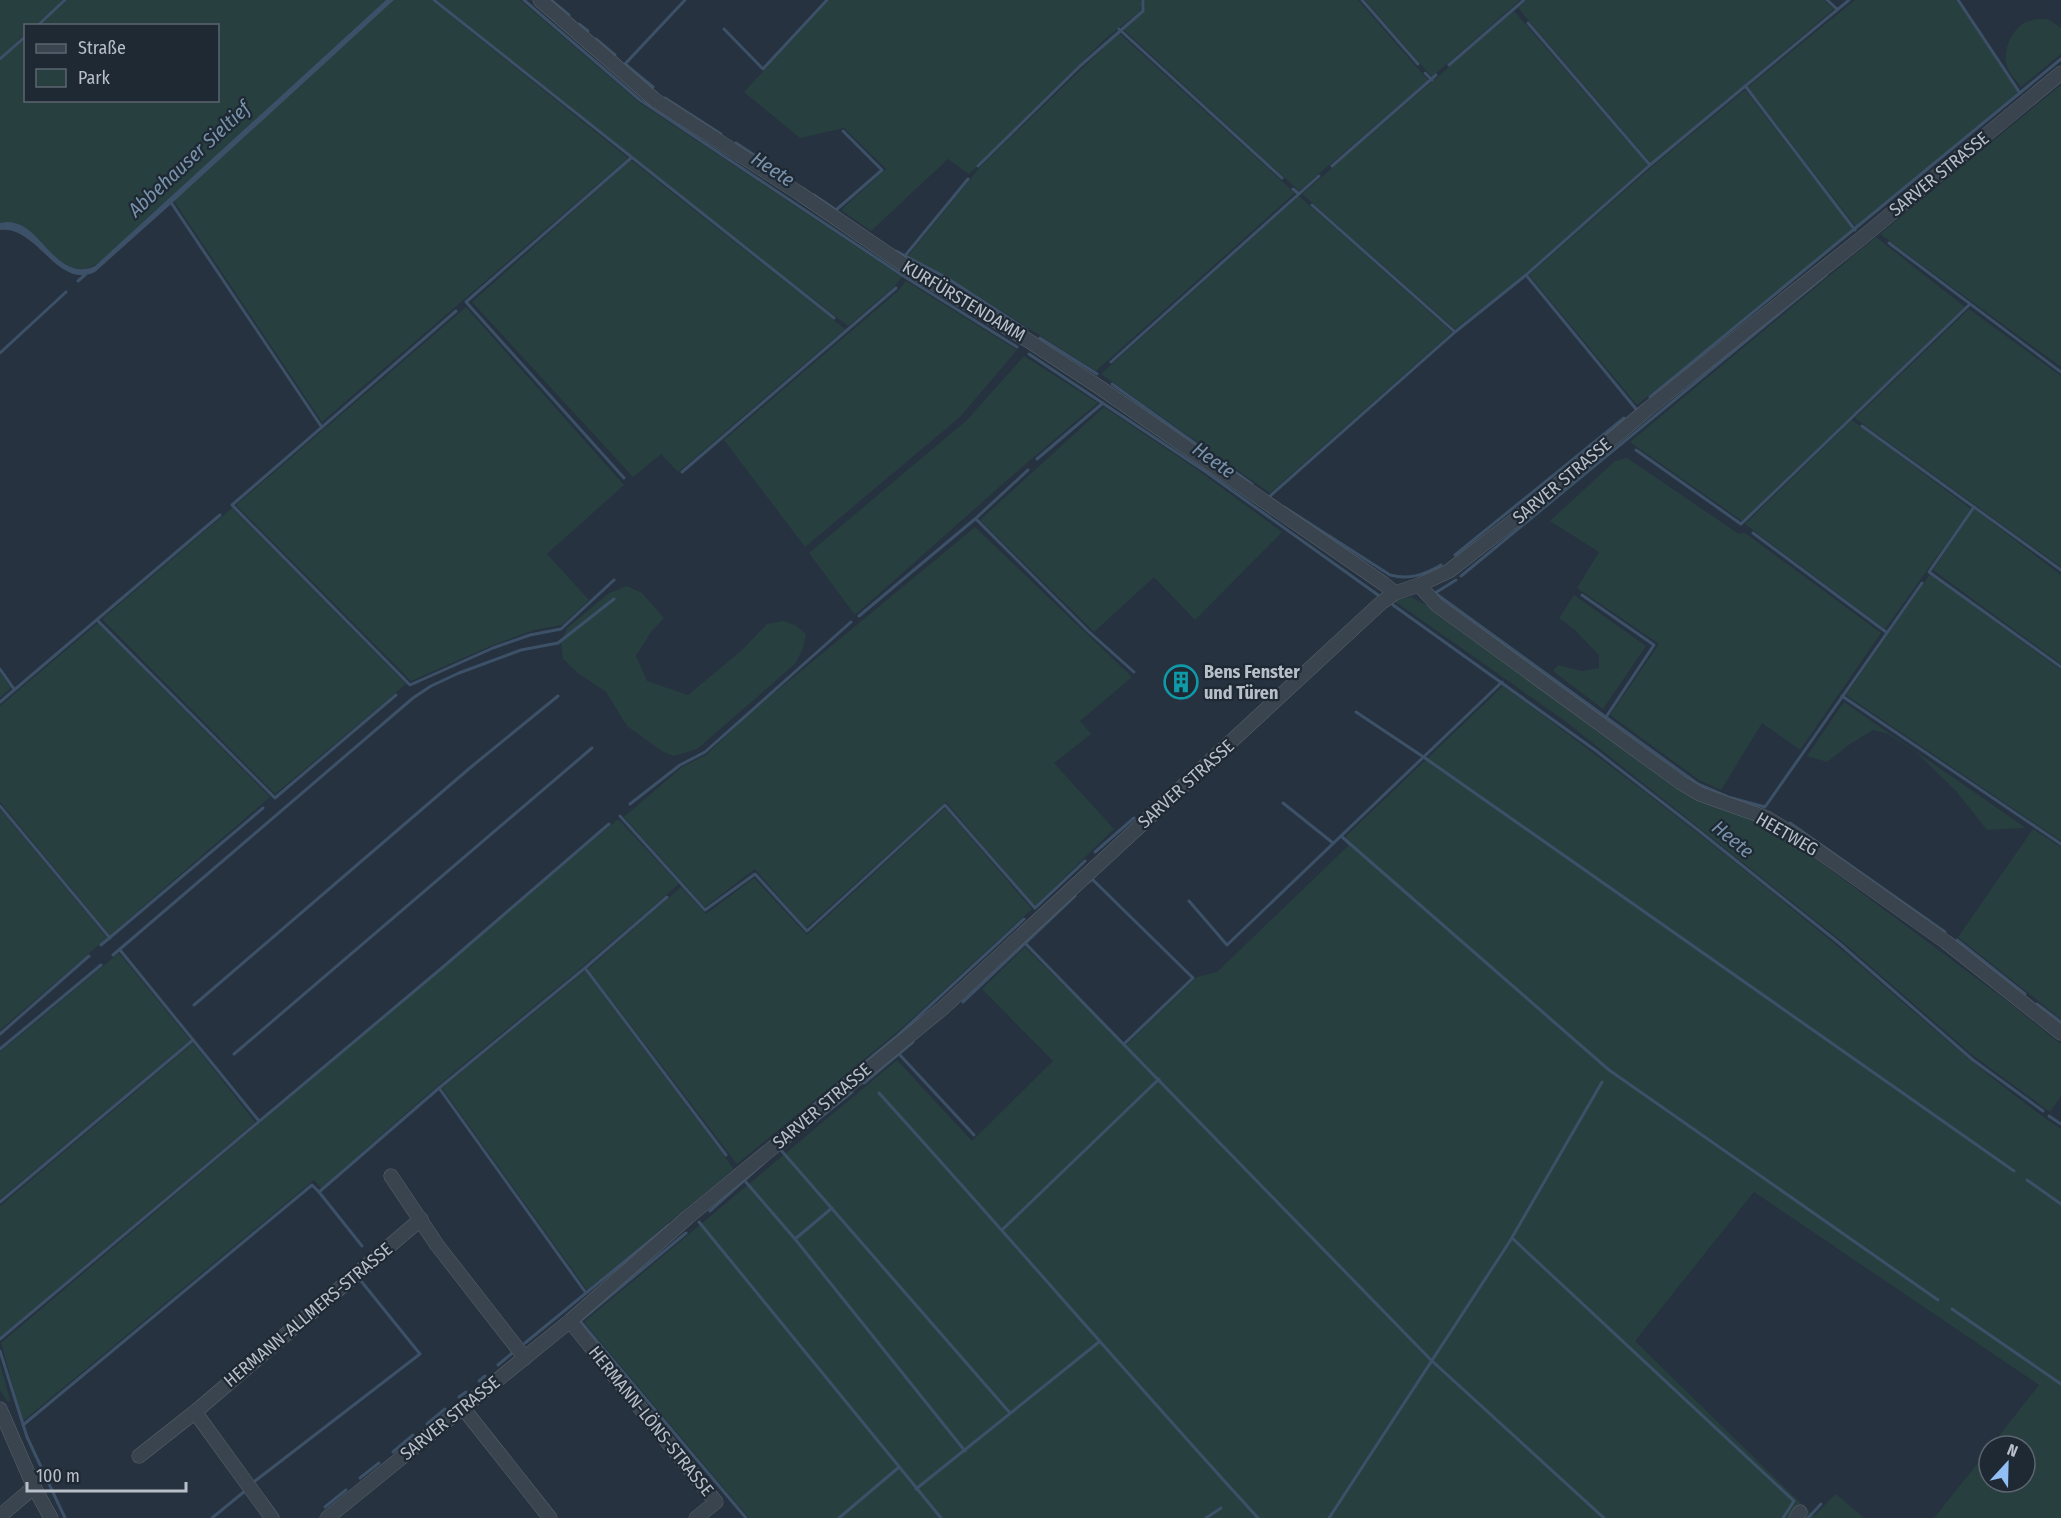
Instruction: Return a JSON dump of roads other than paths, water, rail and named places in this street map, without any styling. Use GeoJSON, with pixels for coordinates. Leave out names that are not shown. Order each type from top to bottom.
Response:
{"type":"FeatureCollection","features":[{"type":"Feature","properties":{"kind":"street","name":"KURFÜRSTENDAMM"},"geometry":{"type":"LineString","coordinates":[[540,0],[655,100],[800,193],[910,269],[1011,329],[1099,387],[1395,593]]}},
{"type":"Feature","properties":{"kind":"street","name":"SARVER STRASSE"},"geometry":{"type":"LineString","coordinates":[[327,1518],[570,1321],[688,1217],[852,1080],[943,1008],[1382,602],[1395,593],[1449,571],[1529,509],[1649,408],[2061,74]]}},
{"type":"Feature","properties":{"kind":"street","name":"HEETWEG"},"geometry":{"type":"LineString","coordinates":[[1419,585],[1437,605],[1680,782],[1700,795],[1767,818],[1804,841],[1946,942],[2061,1033]]}},
{"type":"Feature","properties":{"kind":"street"},"geometry":{"type":"LineString","coordinates":[[391,1176],[437,1245],[525,1358]]}},
{"type":"Feature","properties":{"kind":"street","name":"HERMANN-ALLMERS-STRASSE"},"geometry":{"type":"LineString","coordinates":[[139,1456],[195,1412],[421,1219]]}},
{"type":"Feature","properties":{"kind":"street","name":"HERMANN-LÖNS-STRASSE"},"geometry":{"type":"LineString","coordinates":[[570,1321],[716,1502],[696,1518]]}},
{"type":"Feature","properties":{"kind":"street"},"geometry":{"type":"LineString","coordinates":[[463,1408],[550,1518]]}},
{"type":"Feature","properties":{"kind":"street"},"geometry":{"type":"LineString","coordinates":[[0,1409],[34,1488],[51,1518]]}},
{"type":"Feature","properties":{"kind":"street"},"geometry":{"type":"LineString","coordinates":[[195,1412],[272,1518]]}},
{"type":"Feature","properties":{"kind":"street"},"geometry":{"type":"LineString","coordinates":[[0,1516],[34,1488]]}},
{"type":"Feature","properties":{"kind":"water"},"geometry":{"type":"Polygon","coordinates":[[[386,0],[394,0],[95,272],[82,275],[69,272],[58,266],[26,237],[13,231],[0,230],[0,223],[14,223],[26,228],[68,266],[80,269],[95,266],[386,0]]]}},
{"type":"Feature","properties":{"kind":"waterway"},"geometry":{"type":"LineString","coordinates":[[39,24],[65,0]]}},
{"type":"Feature","properties":{"kind":"waterway"},"geometry":{"type":"LineString","coordinates":[[434,0],[834,318]]}},
{"type":"Feature","properties":{"kind":"waterway","name":"Heete"},"geometry":{"type":"LineString","coordinates":[[524,0],[640,100],[905,277],[1017,347]]}},
{"type":"Feature","properties":{"kind":"waterway"},"geometry":{"type":"LineString","coordinates":[[551,0],[569,15]]}},
{"type":"Feature","properties":{"kind":"waterway"},"geometry":{"type":"LineString","coordinates":[[653,87],[625,64],[685,0]]}},
{"type":"Feature","properties":{"kind":"waterway"},"geometry":{"type":"LineString","coordinates":[[724,29],[763,69],[827,0]]}},
{"type":"Feature","properties":{"kind":"waterway"},"geometry":{"type":"LineString","coordinates":[[978,166],[1080,66],[1143,11],[1143,0]]}},
{"type":"Feature","properties":{"kind":"waterway"},"geometry":{"type":"LineString","coordinates":[[1362,0],[1418,64]]}},
{"type":"Feature","properties":{"kind":"waterway"},"geometry":{"type":"LineString","coordinates":[[1449,65],[1524,0]]}},
{"type":"Feature","properties":{"kind":"waterway"},"geometry":{"type":"LineString","coordinates":[[1827,0],[1837,9]]}},
{"type":"Feature","properties":{"kind":"waterway"},"geometry":{"type":"LineString","coordinates":[[1269,497],[1455,332],[1526,275],[1650,165],[1849,0]]}},
{"type":"Feature","properties":{"kind":"waterway"},"geometry":{"type":"LineString","coordinates":[[1958,0],[2020,93]]}},
{"type":"Feature","properties":{"kind":"waterway"},"geometry":{"type":"LineString","coordinates":[[1528,23],[1650,165]]}},
{"type":"Feature","properties":{"kind":"waterway"},"geometry":{"type":"LineString","coordinates":[[579,24],[588,31]]}},
{"type":"Feature","properties":{"kind":"waterway"},"geometry":{"type":"LineString","coordinates":[[1119,29],[1282,178]]}},
{"type":"Feature","properties":{"kind":"waterway"},"geometry":{"type":"LineString","coordinates":[[0,59],[24,38]]}},
{"type":"Feature","properties":{"kind":"waterway"},"geometry":{"type":"LineString","coordinates":[[596,39],[615,55]]}},
{"type":"Feature","properties":{"kind":"waterway"},"geometry":{"type":"LineString","coordinates":[[1650,397],[2061,59]]}},
{"type":"Feature","properties":{"kind":"waterway"},"geometry":{"type":"LineString","coordinates":[[1425,73],[1432,80]]}},
{"type":"Feature","properties":{"kind":"waterway"},"geometry":{"type":"LineString","coordinates":[[1332,166],[1436,75]]}},
{"type":"Feature","properties":{"kind":"waterway"},"geometry":{"type":"LineString","coordinates":[[1746,87],[1855,230]]}},
{"type":"Feature","properties":{"kind":"waterway"},"geometry":{"type":"LineString","coordinates":[[665,98],[721,134]]}},
{"type":"Feature","properties":{"kind":"waterway"},"geometry":{"type":"LineString","coordinates":[[836,210],[882,170],[843,131]]}},
{"type":"Feature","properties":{"kind":"waterway"},"geometry":{"type":"LineString","coordinates":[[736,143],[790,179]]}},
{"type":"Feature","properties":{"kind":"waterway"},"geometry":{"type":"LineString","coordinates":[[624,478],[466,302],[631,158]]}},
{"type":"Feature","properties":{"kind":"waterway"},"geometry":{"type":"LineString","coordinates":[[1111,362],[1319,176]]}},
{"type":"Feature","properties":{"kind":"waterway"},"geometry":{"type":"LineString","coordinates":[[904,257],[968,179]]}},
{"type":"Feature","properties":{"kind":"waterway"},"geometry":{"type":"LineString","coordinates":[[1293,189],[1299,194]]}},
{"type":"Feature","properties":{"kind":"waterway"},"geometry":{"type":"LineString","coordinates":[[814,195],[836,210]]}},
{"type":"Feature","properties":{"kind":"waterway","name":"Abbehauser Sieltief"},"geometry":{"type":"LineString","coordinates":[[170,201],[321,426]]}},
{"type":"Feature","properties":{"kind":"waterway"},"geometry":{"type":"LineString","coordinates":[[1312,205],[1454,331]]}},
{"type":"Feature","properties":{"kind":"waterway"},"geometry":{"type":"LineString","coordinates":[[1889,243],[2061,372]]}},
{"type":"Feature","properties":{"kind":"waterway"},"geometry":{"type":"LineString","coordinates":[[896,251],[947,278],[1027,330]]}},
{"type":"Feature","properties":{"kind":"waterway"},"geometry":{"type":"LineString","coordinates":[[78,281],[86,274]]}},
{"type":"Feature","properties":{"kind":"waterway"},"geometry":{"type":"LineString","coordinates":[[1526,275],[1636,409]]}},
{"type":"Feature","properties":{"kind":"waterway"},"geometry":{"type":"LineString","coordinates":[[1461,576],[1826,275]]}},
{"type":"Feature","properties":{"kind":"waterway"},"geometry":{"type":"LineString","coordinates":[[682,472],[896,288]]}},
{"type":"Feature","properties":{"kind":"waterway"},"geometry":{"type":"LineString","coordinates":[[0,353],[66,292]]}},
{"type":"Feature","properties":{"kind":"waterway"},"geometry":{"type":"LineString","coordinates":[[1636,450],[1741,524],[1969,305]]}},
{"type":"Feature","properties":{"kind":"waterway"},"geometry":{"type":"LineString","coordinates":[[456,311],[232,505],[410,685],[493,648],[530,635],[561,629],[614,580]]}},
{"type":"Feature","properties":{"kind":"waterway"},"geometry":{"type":"LineString","coordinates":[[1040,338],[1097,374]]}},
{"type":"Feature","properties":{"kind":"waterway","name":"Heete"},"geometry":{"type":"LineString","coordinates":[[1029,354],[1206,472],[1378,595]]}},
{"type":"Feature","properties":{"kind":"waterway"},"geometry":{"type":"LineString","coordinates":[[1112,384],[1252,484]]}},
{"type":"Feature","properties":{"kind":"waterway"},"geometry":{"type":"LineString","coordinates":[[1037,459],[1103,403]]}},
{"type":"Feature","properties":{"kind":"waterway"},"geometry":{"type":"LineString","coordinates":[[1455,555],[1624,418]]}},
{"type":"Feature","properties":{"kind":"waterway"},"geometry":{"type":"LineString","coordinates":[[1862,426],[2061,570]]}},
{"type":"Feature","properties":{"kind":"waterway"},"geometry":{"type":"LineString","coordinates":[[859,616],[975,519],[1028,470]]}},
{"type":"Feature","properties":{"kind":"waterway"},"geometry":{"type":"LineString","coordinates":[[1284,507],[1390,575],[1416,576],[1441,565]]}},
{"type":"Feature","properties":{"kind":"waterway"},"geometry":{"type":"LineString","coordinates":[[1974,507],[1929,572],[2061,667]]}},
{"type":"Feature","properties":{"kind":"waterway"},"geometry":{"type":"LineString","coordinates":[[0,702],[220,515]]}},
{"type":"Feature","properties":{"kind":"waterway"},"geometry":{"type":"LineString","coordinates":[[976,519],[1088,631],[1134,672]]}},
{"type":"Feature","properties":{"kind":"waterway"},"geometry":{"type":"LineString","coordinates":[[1753,533],[1886,632]]}},
{"type":"Feature","properties":{"kind":"waterway"},"geometry":{"type":"LineString","coordinates":[[1456,580],[1435,593],[1698,784],[1728,797],[1765,807],[1922,583]]}},
{"type":"Feature","properties":{"kind":"waterway"},"geometry":{"type":"LineString","coordinates":[[1582,595],[1654,645],[1606,717]]}},
{"type":"Feature","properties":{"kind":"waterway"},"geometry":{"type":"LineString","coordinates":[[113,955],[413,698],[431,686],[459,673],[521,650],[558,643],[614,599]]}},
{"type":"Feature","properties":{"kind":"waterway","name":"Heete"},"geometry":{"type":"LineString","coordinates":[[1393,605],[1595,750],[1698,830],[1839,943],[1973,1060],[2043,1111]]}},
{"type":"Feature","properties":{"kind":"waterway"},"geometry":{"type":"LineString","coordinates":[[97,620],[275,798],[396,695]]}},
{"type":"Feature","properties":{"kind":"waterway"},"geometry":{"type":"LineString","coordinates":[[630,804],[680,765],[705,752],[851,622]]}},
{"type":"Feature","properties":{"kind":"waterway"},"geometry":{"type":"LineString","coordinates":[[0,669],[14,689]]}},
{"type":"Feature","properties":{"kind":"waterway"},"geometry":{"type":"LineString","coordinates":[[1189,901],[1227,945],[1502,682]]}},
{"type":"Feature","properties":{"kind":"waterway"},"geometry":{"type":"LineString","coordinates":[[194,1005],[471,767],[558,696]]}},
{"type":"Feature","properties":{"kind":"waterway"},"geometry":{"type":"LineString","coordinates":[[1842,696],[2061,844]]}},
{"type":"Feature","properties":{"kind":"waterway"},"geometry":{"type":"LineString","coordinates":[[1356,712],[2014,1171]]}},
{"type":"Feature","properties":{"kind":"waterway"},"geometry":{"type":"LineString","coordinates":[[234,1054],[592,748]]}},
{"type":"Feature","properties":{"kind":"waterway"},"geometry":{"type":"LineString","coordinates":[[1283,803],[1333,843]]}},
{"type":"Feature","properties":{"kind":"waterway"},"geometry":{"type":"LineString","coordinates":[[620,816],[705,910],[755,874],[807,931],[945,805],[1035,908],[1085,861]]}},
{"type":"Feature","properties":{"kind":"waterway"},"geometry":{"type":"LineString","coordinates":[[0,806],[110,938]]}},
{"type":"Feature","properties":{"kind":"waterway"},"geometry":{"type":"LineString","coordinates":[[101,945],[263,808]]}},
{"type":"Feature","properties":{"kind":"waterway"},"geometry":{"type":"LineString","coordinates":[[1095,852],[1134,818]]}},
{"type":"Feature","properties":{"kind":"waterway"},"geometry":{"type":"LineString","coordinates":[[1790,823],[1945,932]]}},
{"type":"Feature","properties":{"kind":"waterway"},"geometry":{"type":"LineString","coordinates":[[0,1339],[443,967],[609,824]]}},
{"type":"Feature","properties":{"kind":"waterway"},"geometry":{"type":"LineString","coordinates":[[1341,836],[1609,1070],[1938,1300]]}},
{"type":"Feature","properties":{"kind":"waterway"},"geometry":{"type":"LineString","coordinates":[[1090,881],[1092,879],[1193,978],[1125,1043]]}},
{"type":"Feature","properties":{"kind":"waterway"},"geometry":{"type":"LineString","coordinates":[[963,1002],[1075,896]]}},
{"type":"Feature","properties":{"kind":"waterway"},"geometry":{"type":"LineString","coordinates":[[23,1425],[312,1185],[319,1192],[667,897]]}},
{"type":"Feature","properties":{"kind":"waterway"},"geometry":{"type":"LineString","coordinates":[[800,1116],[896,1037],[1024,919]]}},
{"type":"Feature","properties":{"kind":"waterway"},"geometry":{"type":"LineString","coordinates":[[1957,940],[2025,994]]}},
{"type":"Feature","properties":{"kind":"waterway"},"geometry":{"type":"LineString","coordinates":[[1025,943],[1431,1360],[1604,1518]]}},
{"type":"Feature","properties":{"kind":"waterway"},"geometry":{"type":"LineString","coordinates":[[120,950],[259,1121]]}},
{"type":"Feature","properties":{"kind":"waterway"},"geometry":{"type":"LineString","coordinates":[[0,1034],[89,956]]}},
{"type":"Feature","properties":{"kind":"waterway"},"geometry":{"type":"LineString","coordinates":[[0,1049],[101,965]]}},
{"type":"Feature","properties":{"kind":"waterway"},"geometry":{"type":"LineString","coordinates":[[585,968],[726,1155]]}},
{"type":"Feature","properties":{"kind":"waterway"},"geometry":{"type":"LineString","coordinates":[[2037,1004],[2061,1022]]}},
{"type":"Feature","properties":{"kind":"waterway"},"geometry":{"type":"LineString","coordinates":[[0,1202],[193,1040]]}},
{"type":"Feature","properties":{"kind":"waterway"},"geometry":{"type":"LineString","coordinates":[[864,1083],[913,1042]]}},
{"type":"Feature","properties":{"kind":"waterway"},"geometry":{"type":"LineString","coordinates":[[899,1054],[974,1135]]}},
{"type":"Feature","properties":{"kind":"waterway"},"geometry":{"type":"LineString","coordinates":[[1003,1229],[1159,1079]]}},
{"type":"Feature","properties":{"kind":"waterway"},"geometry":{"type":"LineString","coordinates":[[1329,1518],[1510,1241],[1602,1082]]}},
{"type":"Feature","properties":{"kind":"waterway"},"geometry":{"type":"LineString","coordinates":[[439,1088],[586,1293]]}},
{"type":"Feature","properties":{"kind":"waterway"},"geometry":{"type":"LineString","coordinates":[[816,1121],[852,1092]]}},
{"type":"Feature","properties":{"kind":"waterway"},"geometry":{"type":"LineString","coordinates":[[879,1093],[1258,1518]]}},
{"type":"Feature","properties":{"kind":"waterway","name":"Heete"},"geometry":{"type":"LineString","coordinates":[[2049,1116],[2061,1124]]}},
{"type":"Feature","properties":{"kind":"waterway"},"geometry":{"type":"LineString","coordinates":[[780,1149],[1010,1413]]}},
{"type":"Feature","properties":{"kind":"waterway"},"geometry":{"type":"LineString","coordinates":[[710,1211],[766,1161]]}},
{"type":"Feature","properties":{"kind":"waterway"},"geometry":{"type":"LineString","coordinates":[[2027,1180],[2061,1204]]}},
{"type":"Feature","properties":{"kind":"waterway"},"geometry":{"type":"LineString","coordinates":[[745,1181],[795,1239],[965,1451]]}},
{"type":"Feature","properties":{"kind":"waterway"},"geometry":{"type":"LineString","coordinates":[[319,1192],[362,1246]]}},
{"type":"Feature","properties":{"kind":"waterway"},"geometry":{"type":"LineString","coordinates":[[795,1239],[832,1208]]}},
{"type":"Feature","properties":{"kind":"waterway"},"geometry":{"type":"LineString","coordinates":[[699,1222],[941,1518]]}},
{"type":"Feature","properties":{"kind":"waterway"},"geometry":{"type":"LineString","coordinates":[[525,1343],[669,1225]]}},
{"type":"Feature","properties":{"kind":"waterway"},"geometry":{"type":"LineString","coordinates":[[686,1233],[580,1321],[746,1518]]}},
{"type":"Feature","properties":{"kind":"waterway"},"geometry":{"type":"LineString","coordinates":[[1512,1238],[1794,1501],[1783,1518]]}},
{"type":"Feature","properties":{"kind":"waterway"},"geometry":{"type":"LineString","coordinates":[[255,1481],[420,1354],[361,1281]]}},
{"type":"Feature","properties":{"kind":"waterway"},"geometry":{"type":"LineString","coordinates":[[1952,1309],[2061,1384]]}},
{"type":"Feature","properties":{"kind":"waterway"},"geometry":{"type":"LineString","coordinates":[[916,1489],[1099,1342]]}},
{"type":"Feature","properties":{"kind":"waterway"},"geometry":{"type":"LineString","coordinates":[[0,1351],[27,1437],[65,1518]]}},
{"type":"Feature","properties":{"kind":"waterway"},"geometry":{"type":"LineString","coordinates":[[498,1365],[511,1354]]}},
{"type":"Feature","properties":{"kind":"waterway"},"geometry":{"type":"LineString","coordinates":[[479,1381],[485,1376]]}},
{"type":"Feature","properties":{"kind":"waterway"},"geometry":{"type":"LineString","coordinates":[[459,1397],[466,1392]]}},
{"type":"Feature","properties":{"kind":"waterway"},"geometry":{"type":"LineString","coordinates":[[427,1424],[445,1409]]}},
{"type":"Feature","properties":{"kind":"waterway"},"geometry":{"type":"LineString","coordinates":[[393,1452],[413,1435]]}},
{"type":"Feature","properties":{"kind":"waterway"},"geometry":{"type":"LineString","coordinates":[[360,1478],[379,1463]]}},
{"type":"Feature","properties":{"kind":"waterway"},"geometry":{"type":"LineString","coordinates":[[839,1518],[898,1468]]}},
{"type":"Feature","properties":{"kind":"waterway"},"geometry":{"type":"LineString","coordinates":[[325,1507],[346,1490]]}},
{"type":"Feature","properties":{"kind":"waterway"},"geometry":{"type":"LineString","coordinates":[[212,1518],[245,1491]]}},
{"type":"Feature","properties":{"kind":"waterway"},"geometry":{"type":"LineString","coordinates":[[1808,1518],[1821,1504]]}},
{"type":"Feature","properties":{"kind":"waterway"},"geometry":{"type":"LineString","coordinates":[[1206,1518],[1221,1508]]}},
{"type":"Feature","properties":{"kind":"place","name":"Bens Fenster und Türen"},"geometry":{"type":"Point","coordinates":[1181,682]}}]}
